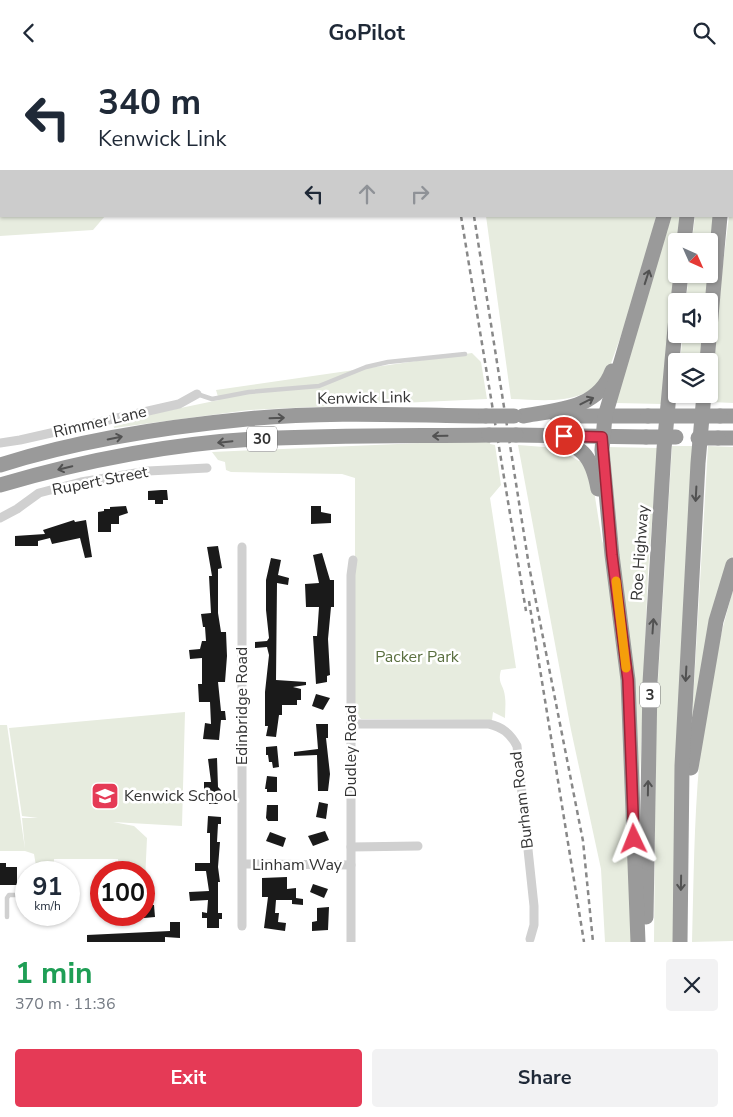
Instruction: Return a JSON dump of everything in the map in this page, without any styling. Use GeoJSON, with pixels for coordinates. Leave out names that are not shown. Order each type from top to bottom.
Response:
{"type":"FeatureCollection","features":[{"type":"Feature","properties":{"kind":"highway"},"geometry":{"type":"LineString","coordinates":[[638,942],[628,680],[612,555],[602,437],[605,416],[631,323],[664,217]]}},
{"type":"Feature","properties":{"kind":"highway"},"geometry":{"type":"LineString","coordinates":[[685,233],[687,217]]}},
{"type":"Feature","properties":{"kind":"highway"},"geometry":{"type":"LineString","coordinates":[[708,353],[720,217]]}},
{"type":"Feature","properties":{"kind":"highway"},"geometry":{"type":"LineString","coordinates":[[519,416],[574,406],[594,397],[609,380],[631,323]]}},
{"type":"Feature","properties":{"kind":"highway","name":"Roe Highway"},"geometry":{"type":"LineString","coordinates":[[646,942],[650,683],[664,449],[674,343]]}},
{"type":"Feature","properties":{"kind":"highway"},"geometry":{"type":"LineString","coordinates":[[680,942],[685,690],[703,403]]}},
{"type":"Feature","properties":{"kind":"highway","name":"Kenwick Link"},"geometry":{"type":"LineString","coordinates":[[0,465],[63,448],[143,433],[248,419],[360,415],[726,416]]}},
{"type":"Feature","properties":{"kind":"highway","name":"30"},"geometry":{"type":"LineString","coordinates":[[0,485],[90,463],[207,444],[253,439],[489,435],[726,438]]}},
{"type":"Feature","properties":{"kind":"highway"},"geometry":{"type":"LineString","coordinates":[[549,436],[573,444],[592,465],[596,474],[605,537],[612,555]]}},
{"type":"Feature","properties":{"kind":"highway"},"geometry":{"type":"LineString","coordinates":[[682,834],[694,742],[716,621],[733,565]]}},
{"type":"Feature","properties":{"kind":"street","name":"Rimmer Lane"},"geometry":{"type":"LineString","coordinates":[[0,443],[13,442],[179,405],[197,394]]}},
{"type":"Feature","properties":{"kind":"street","name":"Rupert Street"},"geometry":{"type":"LineString","coordinates":[[0,517],[17,509],[39,493],[80,482],[148,471],[207,468]]}},
{"type":"Feature","properties":{"kind":"street","name":"Edinbridge Road"},"geometry":{"type":"LineString","coordinates":[[242,547],[242,926]]}},
{"type":"Feature","properties":{"kind":"street","name":"Dudley Road"},"geometry":{"type":"LineString","coordinates":[[351,942],[352,560]]}},
{"type":"Feature","properties":{"kind":"street","name":"Burham Road"},"geometry":{"type":"LineString","coordinates":[[351,724],[489,724],[507,731],[513,738],[517,746],[534,906],[534,925],[530,939]]}},
{"type":"Feature","properties":{"kind":"street"},"geometry":{"type":"LineString","coordinates":[[350,847],[418,846]]}},
{"type":"Feature","properties":{"kind":"street","name":"Linham Way"},"geometry":{"type":"LineString","coordinates":[[243,864],[351,865]]}},
{"type":"Feature","properties":{"kind":"lane"},"geometry":{"type":"LineString","coordinates":[[197,394],[212,399],[249,392],[319,386],[366,367],[465,354]]}},
{"type":"Feature","properties":{"kind":"lane"},"geometry":{"type":"LineString","coordinates":[[7,917],[7,898],[9,895],[15,895]]}},
{"type":"Feature","properties":{"kind":"green space"},"geometry":{"type":"Polygon","coordinates":[[[0,217],[104,217],[93,230],[0,236],[0,217]]]}},
{"type":"Feature","properties":{"kind":"green space"},"geometry":{"type":"Polygon","coordinates":[[[486,217],[656,217],[643,274],[609,369],[601,381],[590,390],[566,399],[511,399],[486,217]]]}},
{"type":"Feature","properties":{"kind":"green space"},"geometry":{"type":"Polygon","coordinates":[[[670,217],[680,217],[678,233],[668,233],[668,283],[674,283],[673,293],[668,293],[668,341],[662,404],[616,403],[670,217]]]}},
{"type":"Feature","properties":{"kind":"green space"},"geometry":{"type":"Polygon","coordinates":[[[695,217],[716,217],[714,233],[693,233],[695,217]]]}},
{"type":"Feature","properties":{"kind":"green space"},"geometry":{"type":"Polygon","coordinates":[[[729,217],[733,217],[733,403],[718,402],[718,353],[715,353],[716,343],[718,343],[718,317],[729,217]]]}},
{"type":"Feature","properties":{"kind":"green space"},"geometry":{"type":"Polygon","coordinates":[[[688,283],[709,283],[708,293],[687,293],[688,283]]]}},
{"type":"Feature","properties":{"kind":"green space"},"geometry":{"type":"Polygon","coordinates":[[[682,343],[704,343],[703,353],[681,353],[682,343]]]}},
{"type":"Feature","properties":{"kind":"green space"},"geometry":{"type":"Polygon","coordinates":[[[472,353],[481,362],[487,399],[249,410],[114,428],[113,422],[219,400],[216,390],[472,353]]]}},
{"type":"Feature","properties":{"kind":"green space","name":"Packer Park"},"geometry":{"type":"Polygon","coordinates":[[[490,440],[490,444],[495,445],[501,485],[490,498],[516,668],[501,670],[500,681],[505,697],[505,718],[493,712],[492,720],[361,719],[355,711],[355,478],[342,474],[231,472],[226,470],[225,462],[218,460],[212,452],[490,440]]]}},
{"type":"Feature","properties":{"kind":"green space"},"geometry":{"type":"Polygon","coordinates":[[[518,445],[557,448],[579,461],[581,460],[592,478],[602,541],[606,550],[621,662],[632,942],[605,942],[601,869],[571,730],[518,445]]]}},
{"type":"Feature","properties":{"kind":"green space"},"geometry":{"type":"Polygon","coordinates":[[[672,446],[696,446],[679,701],[673,942],[654,942],[656,713],[672,446]]]}},
{"type":"Feature","properties":{"kind":"green space"},"geometry":{"type":"Polygon","coordinates":[[[708,446],[733,447],[733,555],[707,652],[692,719],[708,446]]]}},
{"type":"Feature","properties":{"kind":"green space"},"geometry":{"type":"Polygon","coordinates":[[[607,447],[658,448],[648,572],[639,803],[607,447]]]}},
{"type":"Feature","properties":{"kind":"green space"},"geometry":{"type":"Polygon","coordinates":[[[733,590],[733,941],[692,942],[696,808],[703,728],[715,659],[733,590]]]}},
{"type":"Feature","properties":{"kind":"green space","name":"Kenwick School"},"geometry":{"type":"Polygon","coordinates":[[[185,712],[182,826],[113,822],[134,826],[147,838],[146,861],[54,859],[54,861],[35,861],[34,854],[25,851],[0,851],[0,725],[7,725],[25,849],[22,818],[38,818],[22,816],[9,728],[185,712]]]}},
{"type":"Feature","properties":{"kind":"building"},"geometry":{"type":"Polygon","coordinates":[[[167,490],[168,500],[163,500],[163,504],[155,504],[155,500],[148,500],[148,491],[167,490]]]}},
{"type":"Feature","properties":{"kind":"building"},"geometry":{"type":"Polygon","coordinates":[[[126,506],[128,513],[119,516],[119,524],[111,524],[111,532],[98,532],[98,512],[110,509],[110,507],[126,506]]]}},
{"type":"Feature","properties":{"kind":"building"},"geometry":{"type":"Polygon","coordinates":[[[311,506],[321,506],[321,512],[331,514],[331,523],[311,524],[311,506]]]}},
{"type":"Feature","properties":{"kind":"building"},"geometry":{"type":"Polygon","coordinates":[[[74,520],[75,522],[86,520],[92,557],[85,558],[80,538],[52,544],[50,538],[38,541],[38,546],[15,546],[15,536],[45,534],[43,530],[74,520]]]}},
{"type":"Feature","properties":{"kind":"building"},"geometry":{"type":"Polygon","coordinates":[[[218,546],[222,568],[218,569],[218,613],[221,632],[226,632],[227,656],[225,682],[218,682],[221,711],[225,711],[226,720],[221,720],[219,740],[203,739],[205,723],[211,724],[210,702],[199,702],[198,684],[202,684],[202,658],[190,659],[189,650],[200,649],[202,641],[206,641],[205,627],[203,627],[201,614],[211,613],[209,576],[212,576],[207,547],[218,546]]]}},
{"type":"Feature","properties":{"kind":"building"},"geometry":{"type":"Polygon","coordinates":[[[322,553],[330,580],[334,580],[334,607],[331,607],[328,639],[330,675],[327,676],[327,682],[316,684],[313,636],[317,636],[319,607],[306,607],[305,584],[319,583],[313,555],[322,553]]]}},
{"type":"Feature","properties":{"kind":"building"},"geometry":{"type":"Polygon","coordinates":[[[271,558],[281,560],[278,575],[289,578],[288,585],[277,583],[276,680],[306,682],[306,685],[293,687],[301,689],[301,700],[297,700],[297,705],[282,705],[282,715],[279,715],[276,737],[266,736],[268,726],[265,726],[265,692],[269,655],[267,647],[255,648],[255,642],[267,641],[269,638],[266,610],[266,580],[271,558]]]}},
{"type":"Feature","properties":{"kind":"building"},"geometry":{"type":"Polygon","coordinates":[[[316,694],[330,698],[323,710],[312,706],[316,694]]]}},
{"type":"Feature","properties":{"kind":"building"},"geometry":{"type":"Polygon","coordinates":[[[316,724],[328,724],[328,738],[326,738],[330,774],[328,791],[318,791],[317,755],[294,756],[294,752],[318,749],[316,724]]]}},
{"type":"Feature","properties":{"kind":"building"},"geometry":{"type":"Polygon","coordinates":[[[277,746],[279,767],[273,768],[272,762],[269,762],[268,755],[266,755],[266,747],[277,746]]]}},
{"type":"Feature","properties":{"kind":"building"},"geometry":{"type":"Polygon","coordinates":[[[217,758],[218,787],[221,790],[221,797],[218,797],[218,804],[209,804],[209,790],[204,790],[204,782],[211,782],[208,759],[217,758]]]}},
{"type":"Feature","properties":{"kind":"building"},"geometry":{"type":"Polygon","coordinates":[[[267,776],[277,777],[277,792],[267,792],[267,789],[265,789],[267,776]]]}},
{"type":"Feature","properties":{"kind":"building"},"geometry":{"type":"Polygon","coordinates":[[[319,802],[328,804],[326,819],[316,817],[319,802]]]}},
{"type":"Feature","properties":{"kind":"building"},"geometry":{"type":"Polygon","coordinates":[[[267,805],[278,805],[278,821],[268,821],[266,818],[267,805]]]}},
{"type":"Feature","properties":{"kind":"building"},"geometry":{"type":"Polygon","coordinates":[[[208,816],[221,817],[221,824],[218,824],[217,842],[220,842],[218,913],[222,913],[222,919],[219,919],[219,928],[207,928],[207,918],[202,918],[202,912],[207,913],[208,900],[190,901],[189,892],[209,891],[206,871],[195,871],[195,863],[210,863],[210,833],[207,833],[208,816]]]}},
{"type":"Feature","properties":{"kind":"building"},"geometry":{"type":"Polygon","coordinates":[[[325,831],[329,840],[313,846],[308,836],[325,831]]]}},
{"type":"Feature","properties":{"kind":"building"},"geometry":{"type":"Polygon","coordinates":[[[270,832],[286,838],[283,847],[266,841],[270,832]]]}},
{"type":"Feature","properties":{"kind":"building"},"geometry":{"type":"Polygon","coordinates":[[[0,863],[6,863],[6,867],[15,867],[15,885],[0,885],[0,863]]]}},
{"type":"Feature","properties":{"kind":"building"},"geometry":{"type":"Polygon","coordinates":[[[287,877],[287,889],[296,888],[296,898],[303,899],[303,905],[292,904],[292,900],[276,900],[275,913],[279,913],[278,922],[286,923],[285,931],[264,928],[268,897],[262,897],[262,878],[287,877]]]}},
{"type":"Feature","properties":{"kind":"building"},"geometry":{"type":"Polygon","coordinates":[[[313,884],[328,889],[324,898],[310,892],[313,884]]]}},
{"type":"Feature","properties":{"kind":"building"},"geometry":{"type":"Polygon","coordinates":[[[329,907],[328,930],[312,931],[312,922],[317,921],[317,908],[329,907]]]}},
{"type":"Feature","properties":{"kind":"building"},"geometry":{"type":"Polygon","coordinates":[[[170,922],[180,922],[180,938],[165,937],[165,942],[87,942],[87,935],[170,931],[170,922]]]}},
{"type":"Feature","properties":{"kind":"railway"},"geometry":{"type":"LineString","coordinates":[[461,217],[526,611]]}},
{"type":"Feature","properties":{"kind":"railway"},"geometry":{"type":"LineString","coordinates":[[474,217],[529,566],[583,841],[593,942]]}},
{"type":"Feature","properties":{"kind":"railway"},"geometry":{"type":"LineString","coordinates":[[529,601],[584,942]]}},
{"type":"Feature","properties":{"kind":"slow traffic"},"geometry":{"type":"LineString","coordinates":[[616,581],[626,668]]}},
{"type":"Feature","properties":{"kind":"place","name":"Kenwick School"},"geometry":{"type":"Point","coordinates":[105,796]}},
{"type":"Feature","properties":{"kind":"route"},"geometry":{"type":"LineString","coordinates":[[564,436],[602,437],[612,555],[628,680],[634,839]]}}]}
